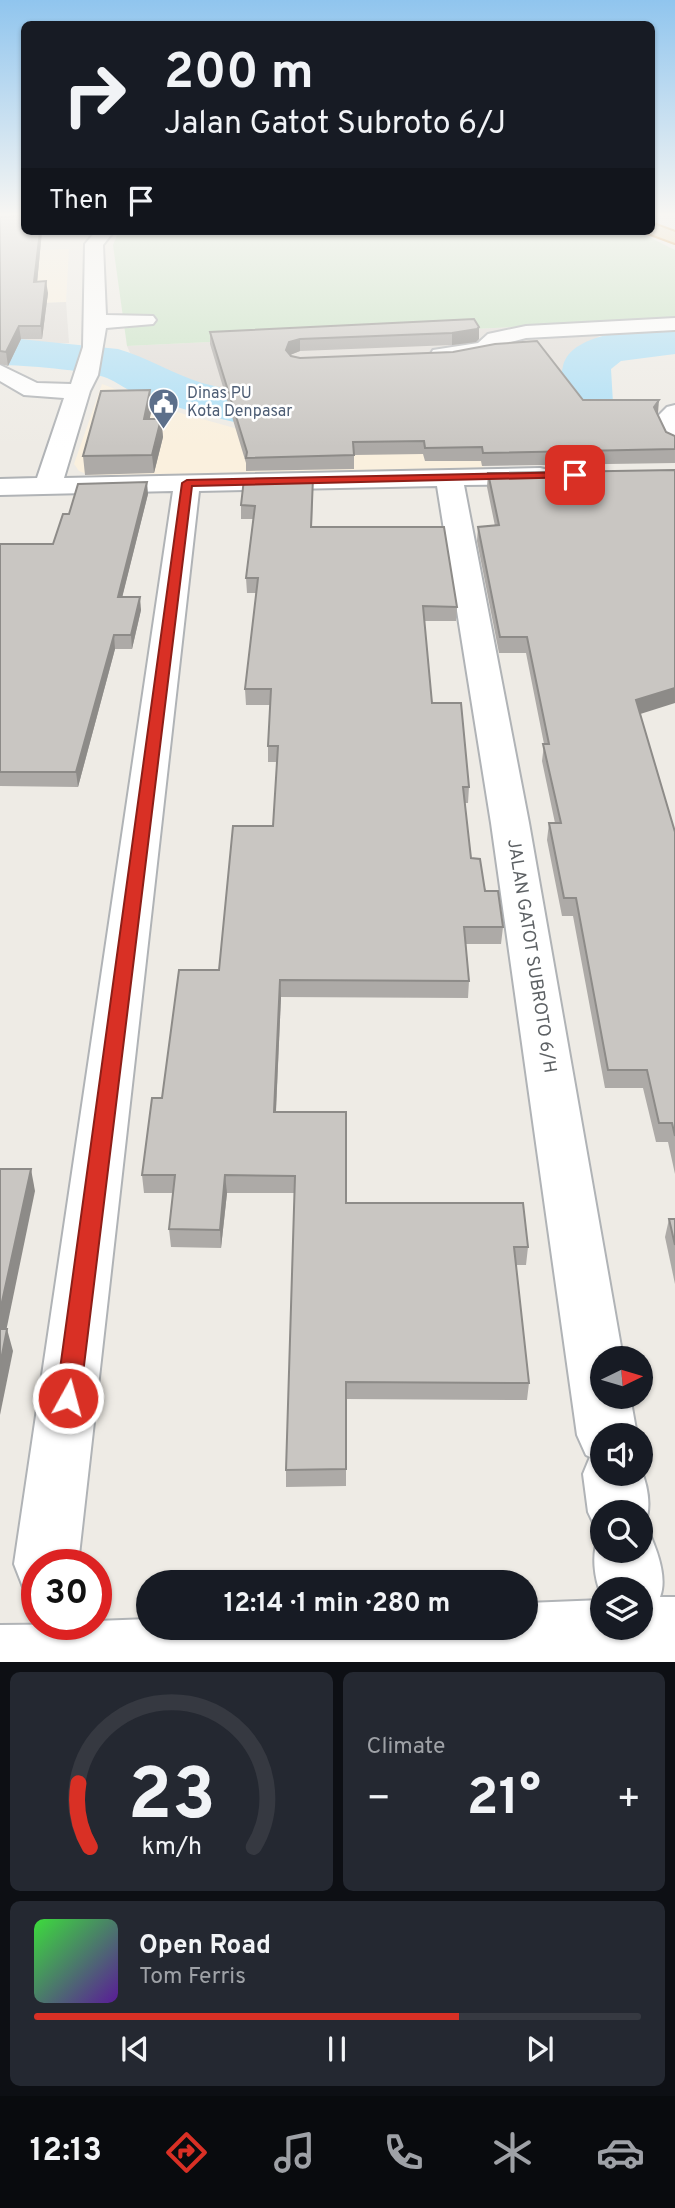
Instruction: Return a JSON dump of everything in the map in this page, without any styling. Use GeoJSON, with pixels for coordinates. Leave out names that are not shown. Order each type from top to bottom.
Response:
{"type":"FeatureCollection","features":[{"type":"Feature","properties":{"kind":"street"},"geometry":{"type":"LineString","coordinates":[[48,486],[94,347],[95,292]]}},
{"type":"Feature","properties":{"kind":"street"},"geometry":{"type":"LineString","coordinates":[[96,322],[146,320]]}},
{"type":"Feature","properties":{"kind":"street"},"geometry":{"type":"LineString","coordinates":[[425,356],[480,350],[496,339],[526,332],[675,324]]}},
{"type":"Feature","properties":{"kind":"street"},"geometry":{"type":"LineString","coordinates":[[0,372],[32,390],[83,383]]}},
{"type":"Feature","properties":{"kind":"street"},"geometry":{"type":"LineString","coordinates":[[675,412],[667,419],[675,440]]}},
{"type":"Feature","properties":{"kind":"street"},"geometry":{"type":"LineString","coordinates":[[0,487],[569,475]]}},
{"type":"Feature","properties":{"kind":"street","name":"JALAN GATOT SUBROTO 6/H"},"geometry":{"type":"LineString","coordinates":[[449,478],[512,836],[605,1423]]}},
{"type":"Feature","properties":{"kind":"street"},"geometry":{"type":"LineString","coordinates":[[48,1549],[187,483]]}},
{"type":"Feature","properties":{"kind":"street"},"geometry":{"type":"LineString","coordinates":[[26,1650],[590,1630]]}},
{"type":"Feature","properties":{"kind":"shaded area"},"geometry":{"type":"Polygon","coordinates":[[[0,292],[67,292],[66,302],[0,305],[0,292]]]}},
{"type":"Feature","properties":{"kind":"shaded area"},"geometry":{"type":"Polygon","coordinates":[[[66,302],[69,343],[0,343],[0,305],[66,302]]]}},
{"type":"Feature","properties":{"kind":"shaded area"},"geometry":{"type":"Polygon","coordinates":[[[675,319],[602,332],[577,365],[572,394],[245,405],[176,379],[130,353],[127,346],[675,319]]]}},
{"type":"Feature","properties":{"kind":"shaded area","name":"Dinas PU Kota Denpasar"},"geometry":{"type":"Polygon","coordinates":[[[102,384],[177,412],[238,429],[473,430],[484,469],[91,476],[79,471],[74,464],[102,384]]]}},
{"type":"Feature","properties":{"kind":"green space"},"geometry":{"type":"Polygon","coordinates":[[[119,292],[675,292],[675,319],[127,346],[119,292]]]}},
{"type":"Feature","properties":{"kind":"building"},"geometry":{"type":"Polygon","coordinates":[[[0,292],[45,292],[41,326],[19,326],[6,352],[0,351],[0,292]]]}},
{"type":"Feature","properties":{"kind":"building"},"geometry":{"type":"Polygon","coordinates":[[[474,319],[479,327],[477,329],[452,333],[300,339],[289,342],[286,350],[291,356],[300,358],[453,352],[495,344],[537,341],[583,400],[659,400],[654,407],[666,432],[675,436],[675,449],[483,453],[482,447],[425,448],[424,441],[353,442],[354,455],[246,458],[247,452],[210,332],[474,319]]]}},
{"type":"Feature","properties":{"kind":"building"},"geometry":{"type":"Polygon","coordinates":[[[150,390],[144,419],[161,419],[152,455],[83,456],[101,391],[150,390]]]}},
{"type":"Feature","properties":{"kind":"building"},"geometry":{"type":"Polygon","coordinates":[[[675,470],[675,688],[636,700],[675,832],[675,1136],[672,1123],[659,1123],[647,1070],[608,1070],[576,898],[564,898],[549,823],[561,823],[543,744],[549,744],[527,637],[500,637],[478,527],[499,525],[488,473],[675,470]]]}},
{"type":"Feature","properties":{"kind":"building"},"geometry":{"type":"Polygon","coordinates":[[[313,478],[311,527],[444,527],[457,607],[423,606],[432,703],[461,703],[469,787],[463,787],[471,858],[480,859],[485,891],[498,891],[503,927],[464,927],[469,981],[280,980],[274,1112],[346,1112],[346,1203],[523,1203],[528,1247],[514,1247],[529,1383],[346,1382],[346,1469],[286,1470],[295,1176],[225,1175],[220,1230],[169,1229],[175,1175],[142,1175],[152,1098],[162,1098],[179,970],[219,970],[233,826],[273,826],[278,746],[268,746],[271,689],[245,689],[258,578],[246,578],[255,506],[241,505],[244,479],[313,478]]]}},
{"type":"Feature","properties":{"kind":"building"},"geometry":{"type":"Polygon","coordinates":[[[147,482],[118,597],[140,597],[131,635],[114,635],[76,772],[0,772],[0,544],[53,544],[63,514],[69,514],[78,484],[147,482]]]}},
{"type":"Feature","properties":{"kind":"building"},"geometry":{"type":"Polygon","coordinates":[[[0,1169],[31,1169],[0,1311],[0,1169]]]}},
{"type":"Feature","properties":{"kind":"building"},"geometry":{"type":"Polygon","coordinates":[[[669,1219],[675,1219],[675,1245],[669,1219]]]}},
{"type":"Feature","properties":{"kind":"building"},"geometry":{"type":"Polygon","coordinates":[[[0,1329],[7,1329],[0,1365],[0,1329]]]}},
{"type":"Feature","properties":{"kind":"waterway"},"geometry":{"type":"LineString","coordinates":[[481,423],[545,421],[574,415],[587,403],[587,365],[607,349],[675,340]]}},
{"type":"Feature","properties":{"kind":"waterway"},"geometry":{"type":"LineString","coordinates":[[0,351],[118,364],[149,381],[189,395],[307,419],[342,421]]}},
{"type":"Feature","properties":{"kind":"place","name":"Dinas PU Kota Denpasar"},"geometry":{"type":"Point","coordinates":[164,430]}},
{"type":"Feature","properties":{"kind":"route"},"geometry":{"type":"LineString","coordinates":[[68,1398],[187,483],[575,475]]}}]}
